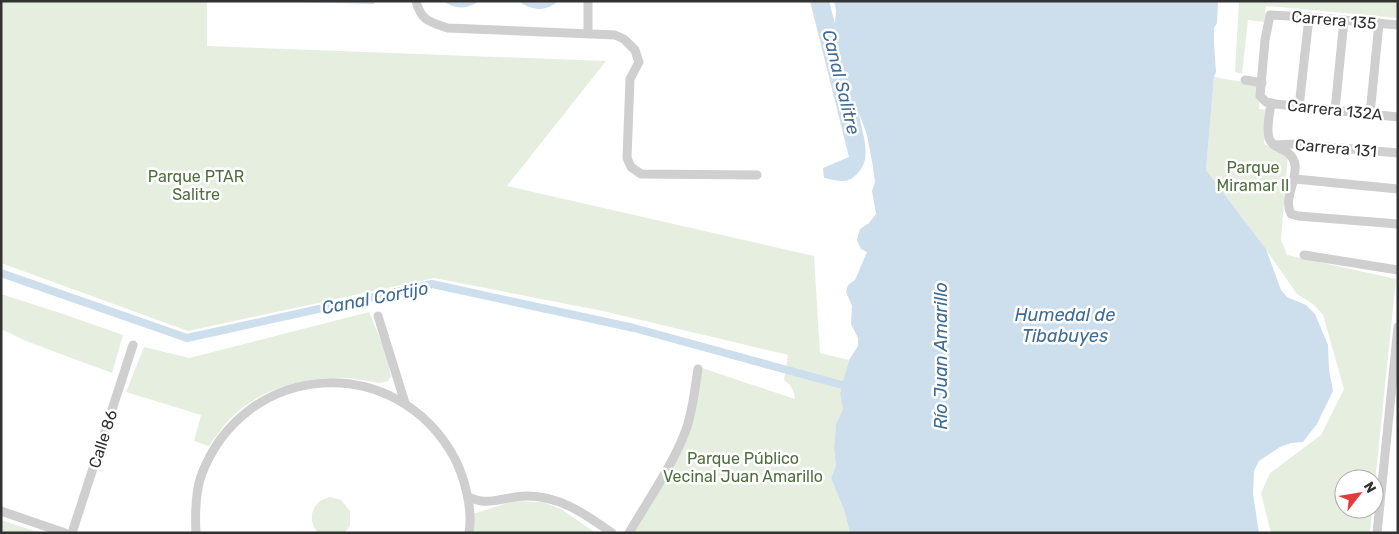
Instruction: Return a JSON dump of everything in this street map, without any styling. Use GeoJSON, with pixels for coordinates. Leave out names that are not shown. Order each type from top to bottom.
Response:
{"type":"FeatureCollection","features":[{"type":"Feature","properties":{"kind":"street"},"geometry":{"type":"LineString","coordinates":[[416,1],[420,14],[427,21],[448,28],[588,33],[615,35],[624,39],[635,50],[638,58],[638,66],[632,72],[630,79],[627,158],[631,167],[641,174],[757,175]]}},
{"type":"Feature","properties":{"kind":"street"},"geometry":{"type":"LineString","coordinates":[[588,1],[588,33]]}},
{"type":"Feature","properties":{"kind":"street","name":"Carrera 135"},"geometry":{"type":"LineString","coordinates":[[1262,83],[1265,40],[1270,15],[1398,25]]}},
{"type":"Feature","properties":{"kind":"street"},"geometry":{"type":"LineString","coordinates":[[1299,107],[1309,17]]}},
{"type":"Feature","properties":{"kind":"street"},"geometry":{"type":"LineString","coordinates":[[1335,110],[1344,20]]}},
{"type":"Feature","properties":{"kind":"street"},"geometry":{"type":"LineString","coordinates":[[1370,114],[1379,23]]}},
{"type":"Feature","properties":{"kind":"street"},"geometry":{"type":"LineString","coordinates":[[1245,80],[1262,83],[1261,98],[1272,103],[1270,141],[1288,152],[1295,164],[1288,207],[1291,214],[1398,224]]}},
{"type":"Feature","properties":{"kind":"street","name":"Carrera 132A"},"geometry":{"type":"LineString","coordinates":[[1272,103],[1398,117]]}},
{"type":"Feature","properties":{"kind":"street","name":"Carrera 131"},"geometry":{"type":"LineString","coordinates":[[1274,145],[1296,144],[1398,153]]}},
{"type":"Feature","properties":{"kind":"street"},"geometry":{"type":"LineString","coordinates":[[1294,179],[1398,189]]}},
{"type":"Feature","properties":{"kind":"street"},"geometry":{"type":"LineString","coordinates":[[1304,255],[1398,270]]}},
{"type":"Feature","properties":{"kind":"street"},"geometry":{"type":"LineString","coordinates":[[378,316],[405,403]]}},
{"type":"Feature","properties":{"kind":"street"},"geometry":{"type":"LineString","coordinates":[[1377,533],[1398,327]]}},
{"type":"Feature","properties":{"kind":"street","name":"Calle 86"},"geometry":{"type":"LineString","coordinates":[[72,533],[133,345]]}},
{"type":"Feature","properties":{"kind":"street"},"geometry":{"type":"LineString","coordinates":[[629,533],[680,443],[693,402],[698,369]]}},
{"type":"Feature","properties":{"kind":"street"},"geometry":{"type":"LineString","coordinates":[[196,533],[195,508],[201,478],[214,449],[232,425],[256,405],[284,391],[310,384],[337,382],[361,385],[384,392],[405,403],[428,421],[446,443],[460,469],[468,497],[469,533]]}},
{"type":"Feature","properties":{"kind":"street"},"geometry":{"type":"LineString","coordinates":[[468,497],[484,502],[524,496],[549,498],[564,502],[612,533]]}},
{"type":"Feature","properties":{"kind":"street"},"geometry":{"type":"LineString","coordinates":[[1,511],[65,533]]}},
{"type":"Feature","properties":{"kind":"green space","name":"Parque PTAR Salitre"},"geometry":{"type":"Polygon","coordinates":[[[1,1],[207,1],[207,46],[606,61],[507,186],[814,256],[820,353],[849,360],[840,394],[843,409],[836,424],[834,448],[836,465],[831,478],[844,510],[850,533],[633,533],[679,451],[702,368],[795,399],[792,388],[784,380],[788,355],[603,311],[434,278],[188,331],[1,263],[1,1]]]}},
{"type":"Feature","properties":{"kind":"green space"},"geometry":{"type":"Polygon","coordinates":[[[1239,1],[1398,1],[1398,18],[1266,6],[1264,22],[1248,20],[1242,74],[1235,72],[1239,1]]]}},
{"type":"Feature","properties":{"kind":"green space","name":"Parque Miramar II"},"geometry":{"type":"Polygon","coordinates":[[[1214,77],[1260,85],[1259,109],[1268,110],[1264,144],[1288,154],[1281,240],[1287,255],[1396,279],[1376,469],[1334,469],[1334,519],[1371,519],[1370,533],[1271,533],[1261,493],[1270,473],[1321,435],[1344,389],[1323,315],[1313,304],[1297,294],[1206,170],[1214,77]]]}},
{"type":"Feature","properties":{"kind":"green space"},"geometry":{"type":"Polygon","coordinates":[[[1,294],[123,335],[112,373],[26,341],[1,329],[1,294]]]}},
{"type":"Feature","properties":{"kind":"green space"},"geometry":{"type":"Polygon","coordinates":[[[369,312],[386,352],[391,376],[388,381],[380,383],[346,378],[321,379],[278,388],[264,394],[240,409],[227,422],[209,446],[194,441],[201,415],[126,392],[144,347],[189,358],[369,312]]]}},
{"type":"Feature","properties":{"kind":"green space"},"geometry":{"type":"Polygon","coordinates":[[[331,497],[341,500],[350,511],[350,525],[345,533],[318,533],[314,528],[312,516],[315,506],[324,499],[331,497]]]}},
{"type":"Feature","properties":{"kind":"green space"},"geometry":{"type":"Polygon","coordinates":[[[514,501],[543,502],[561,509],[596,533],[473,533],[473,514],[514,501]]]}},
{"type":"Feature","properties":{"kind":"green space"},"geometry":{"type":"Polygon","coordinates":[[[1,520],[41,533],[1,533],[1,520]]]}},
{"type":"Feature","properties":{"kind":"water"},"geometry":{"type":"Polygon","coordinates":[[[266,1],[374,1],[374,4],[266,1]]]}},
{"type":"Feature","properties":{"kind":"water"},"geometry":{"type":"Polygon","coordinates":[[[443,1],[479,1],[470,6],[456,7],[443,1]]]}},
{"type":"Feature","properties":{"kind":"water"},"geometry":{"type":"Polygon","coordinates":[[[519,1],[558,1],[549,7],[538,9],[528,7],[519,1]]]}},
{"type":"Feature","properties":{"kind":"water","name":"Humedal de Tibabuyes"},"geometry":{"type":"Polygon","coordinates":[[[810,1],[829,1],[835,24],[836,10],[834,1],[1218,1],[1217,23],[1214,28],[1216,72],[1206,170],[1266,249],[1281,290],[1287,297],[1306,305],[1315,314],[1328,345],[1329,370],[1333,391],[1317,424],[1303,442],[1291,443],[1280,447],[1259,461],[1254,471],[1253,494],[1259,533],[850,533],[844,510],[831,478],[836,465],[834,448],[836,424],[843,409],[840,394],[849,360],[858,346],[858,338],[851,324],[852,306],[846,292],[848,285],[855,280],[867,252],[861,249],[857,240],[860,229],[869,223],[876,214],[872,191],[875,182],[867,135],[859,113],[866,152],[862,167],[856,175],[848,180],[839,181],[824,178],[823,168],[849,157],[810,1]]]}},
{"type":"Feature","properties":{"kind":"waterway","name":"Canal Cortijo"},"geometry":{"type":"LineString","coordinates":[[1,273],[187,338],[432,284],[634,328],[842,385]]}},
{"type":"Feature","properties":{"kind":"water label","name":"Canal Salitre"},"geometry":{"type":"Point","coordinates":[841,82]}},
{"type":"Feature","properties":{"kind":"water label","name":"Río Juan Amarillo"},"geometry":{"type":"Point","coordinates":[941,356]}},
{"type":"Feature","properties":{"kind":"park label","name":"Parque Público Vecinal Juan Amarillo"},"geometry":{"type":"Point","coordinates":[743,467]}}]}
